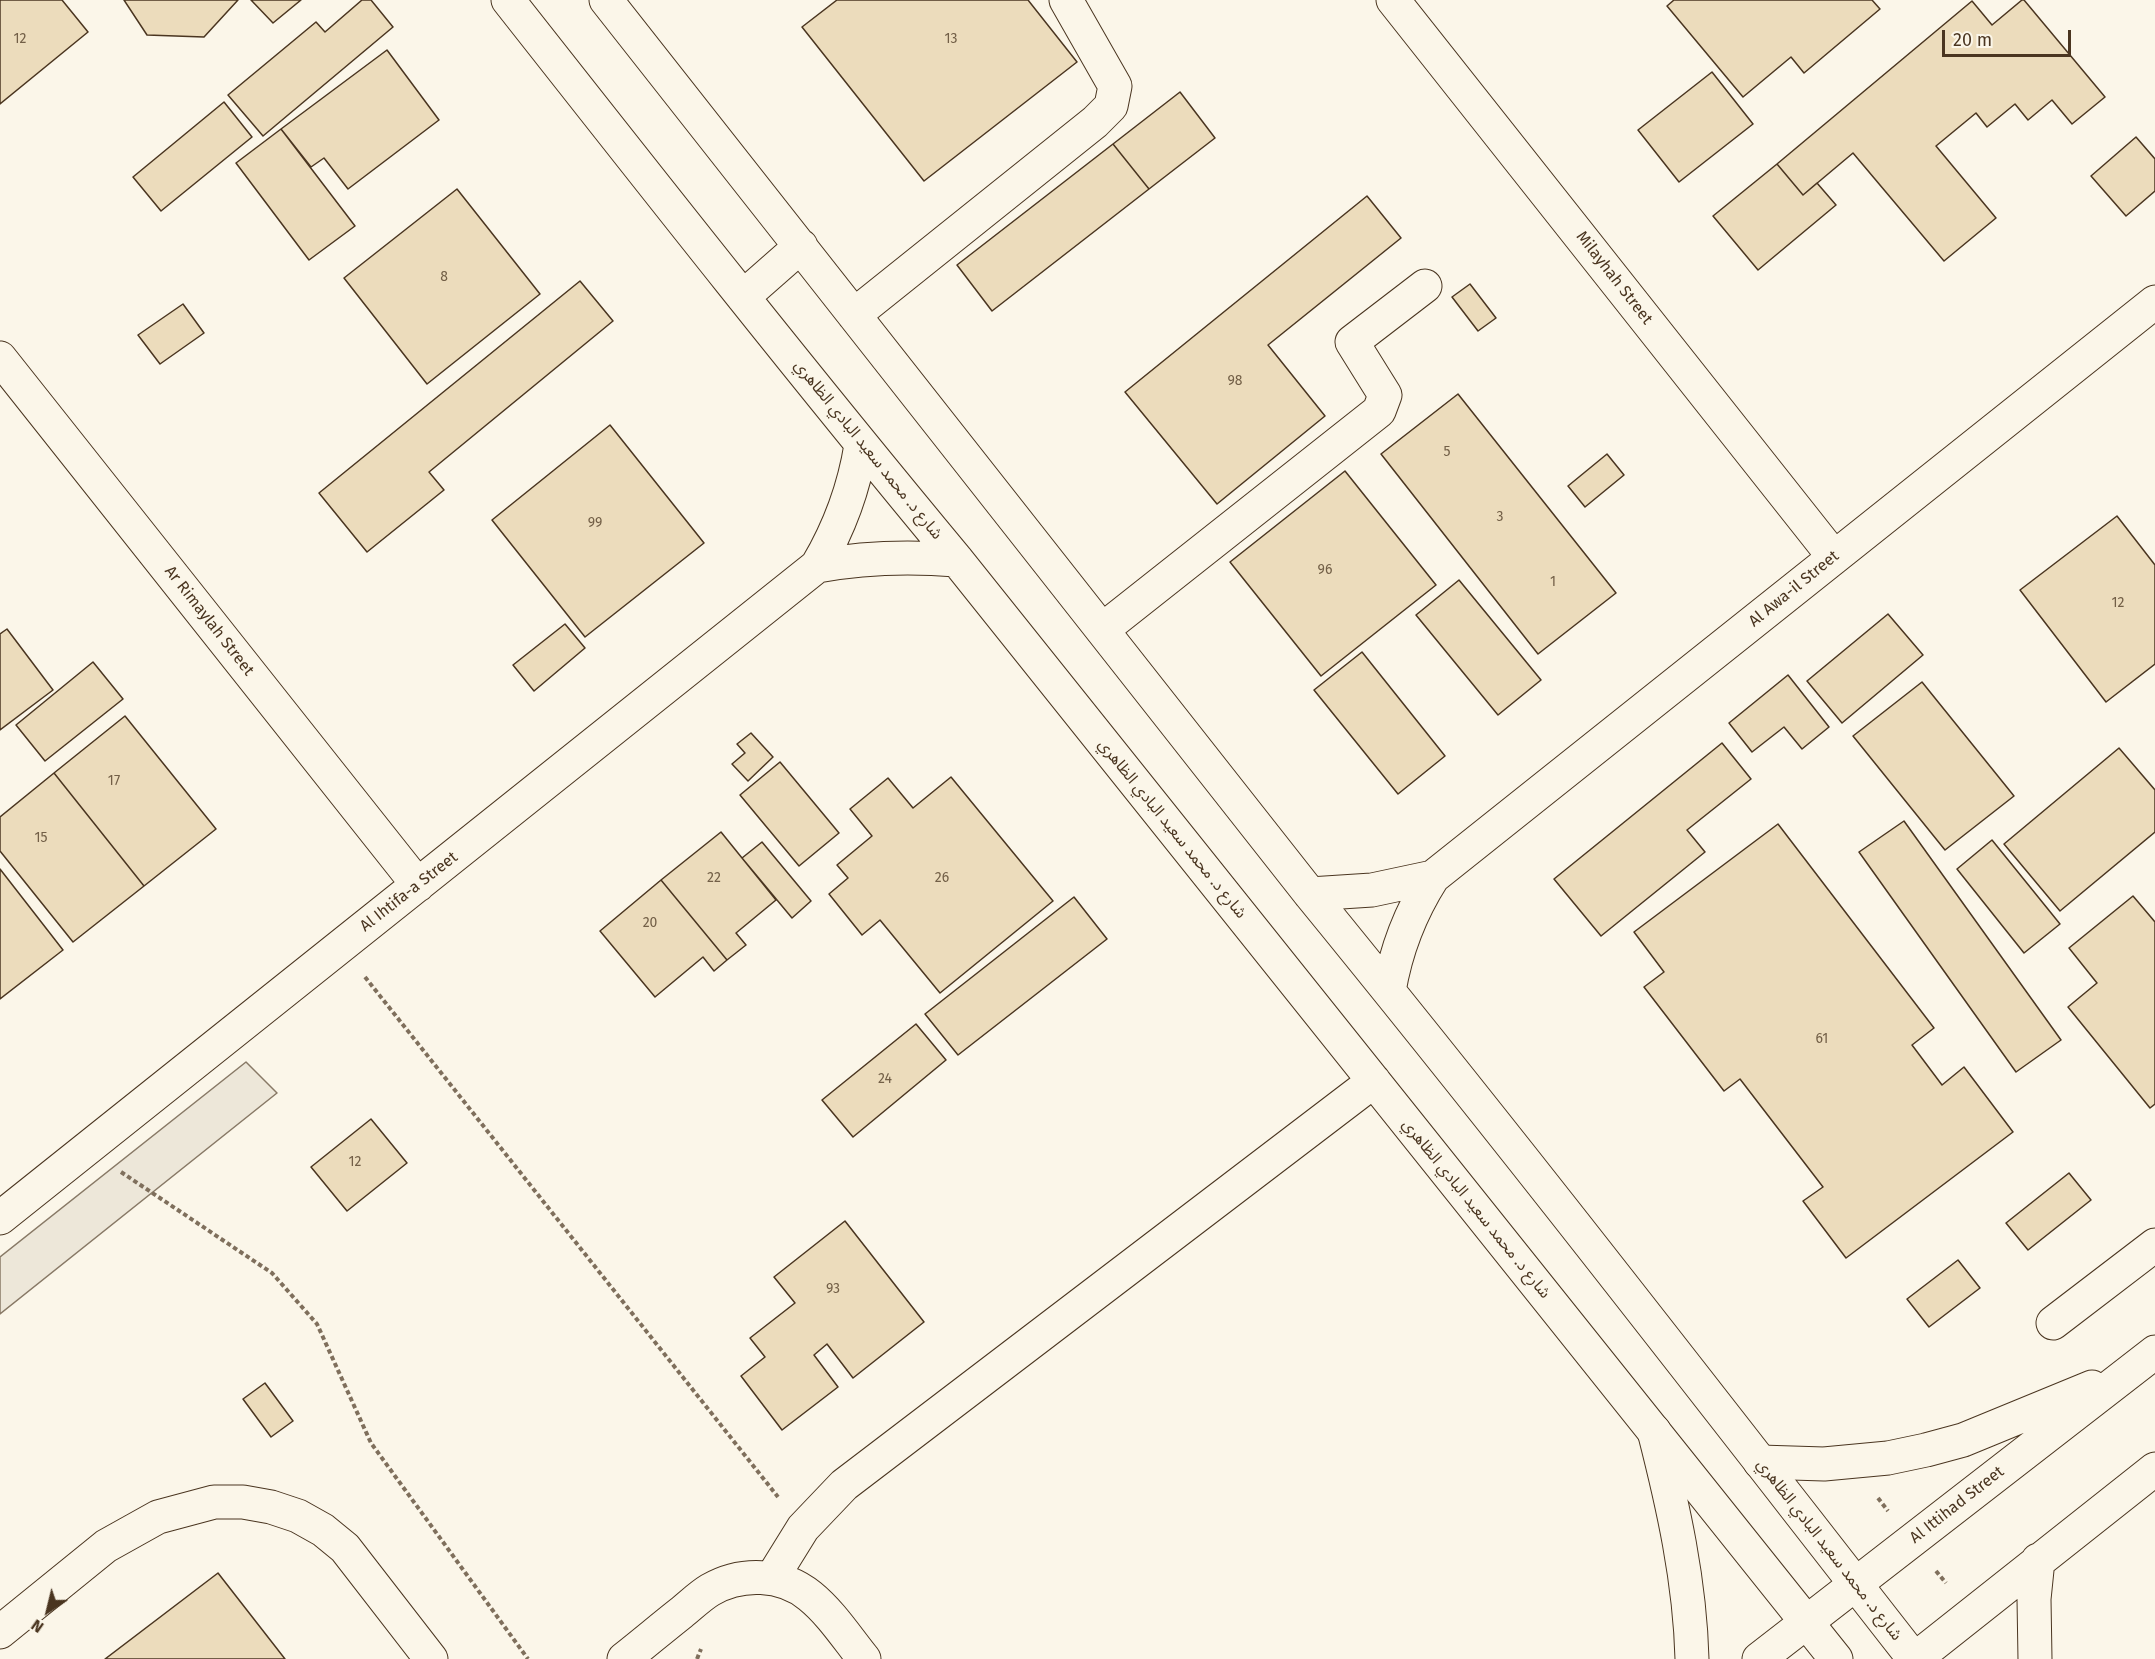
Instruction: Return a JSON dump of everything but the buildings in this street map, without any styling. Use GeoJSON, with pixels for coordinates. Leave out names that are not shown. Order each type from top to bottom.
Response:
{"type":"FeatureCollection","features":[{"type":"Feature","properties":{"kind":"street","name":"شارع د. محمد سعيد البادي الظاهري"},"geometry":{"type":"LineString","coordinates":[[508,0],[861,445],[957,560],[1836,1659]]}},
{"type":"Feature","properties":{"kind":"street","name":"شارع د. محمد سعيد البادي الظاهري"},"geometry":{"type":"LineString","coordinates":[[606,0],[1914,1659]]}},
{"type":"Feature","properties":{"kind":"street"},"geometry":{"type":"LineString","coordinates":[[854,315],[1095,122],[1111,106],[1115,86],[1066,0]]}},
{"type":"Feature","properties":{"kind":"street","name":"Milayhah Street"},"geometry":{"type":"LineString","coordinates":[[1393,0],[1834,557]]}},
{"type":"Feature","properties":{"kind":"street"},"geometry":{"type":"LineString","coordinates":[[743,297],[801,246]]}},
{"type":"Feature","properties":{"kind":"street"},"geometry":{"type":"LineString","coordinates":[[1102,630],[1379,411],[1385,394],[1352,342],[1425,286]]}},
{"type":"Feature","properties":{"kind":"street","name":"Al Awa-il Street"},"geometry":{"type":"LineString","coordinates":[[1389,991],[1394,961],[1404,931],[1433,877],[2155,302]]}},
{"type":"Feature","properties":{"kind":"street","name":"Ar Rimaylah Street"},"geometry":{"type":"LineString","coordinates":[[0,358],[418,885]]}},
{"type":"Feature","properties":{"kind":"street","name":"Al Ihtifa-a Street"},"geometry":{"type":"LineString","coordinates":[[0,1218],[817,566],[831,544],[850,496],[861,445]]}},
{"type":"Feature","properties":{"kind":"street","name":"Al Ihtifa-a Street"},"geometry":{"type":"LineString","coordinates":[[817,566],[886,557],[957,560]]}},
{"type":"Feature","properties":{"kind":"street","name":"Al Awa-il Street"},"geometry":{"type":"LineString","coordinates":[[1310,894],[1372,890],[1433,877]]}},
{"type":"Feature","properties":{"kind":"street"},"geometry":{"type":"LineString","coordinates":[[772,1578],[803,1528],[843,1485],[1374,1081]]}},
{"type":"Feature","properties":{"kind":"street"},"geometry":{"type":"LineString","coordinates":[[2053,1323],[2155,1245]]}},
{"type":"Feature","properties":{"kind":"street"},"geometry":{"type":"LineString","coordinates":[[1760,1462],[1824,1464],[1888,1458],[1926,1450],[1963,1440],[2143,1362]]}},
{"type":"Feature","properties":{"kind":"street","name":"Al Ittihad Street"},"geometry":{"type":"LineString","coordinates":[[1759,1659],[2143,1362]]}},
{"type":"Feature","properties":{"kind":"street"},"geometry":{"type":"LineString","coordinates":[[1654,1431],[1679,1541],[1688,1596],[1692,1659]]}},
{"type":"Feature","properties":{"kind":"street"},"geometry":{"type":"LineString","coordinates":[[1914,1659],[2155,1469]]}},
{"type":"Feature","properties":{"kind":"street"},"geometry":{"type":"LineString","coordinates":[[0,1632],[106,1546],[158,1517],[214,1502],[243,1503],[271,1507],[298,1516],[323,1530],[338,1542],[431,1659]]}},
{"type":"Feature","properties":{"kind":"street"},"geometry":{"type":"LineString","coordinates":[[2035,1659],[2034,1599],[2038,1560]]}},
{"type":"Feature","properties":{"kind":"street"},"geometry":{"type":"LineString","coordinates":[[624,1659],[710,1590],[729,1581],[750,1577],[772,1578],[792,1584],[809,1595],[824,1609],[864,1659]]}},
{"type":"Feature","properties":{"kind":"path"},"geometry":{"type":"LineString","coordinates":[[341,946],[803,1528]]}},
{"type":"Feature","properties":{"kind":"path"},"geometry":{"type":"LineString","coordinates":[[86,1149],[272,1273],[317,1324],[371,1443],[528,1659]]}},
{"type":"Feature","properties":{"kind":"shaded area"},"geometry":{"type":"Polygon","coordinates":[[[246,1062],[277,1093],[0,1314],[0,1257],[246,1062]]]}}]}
